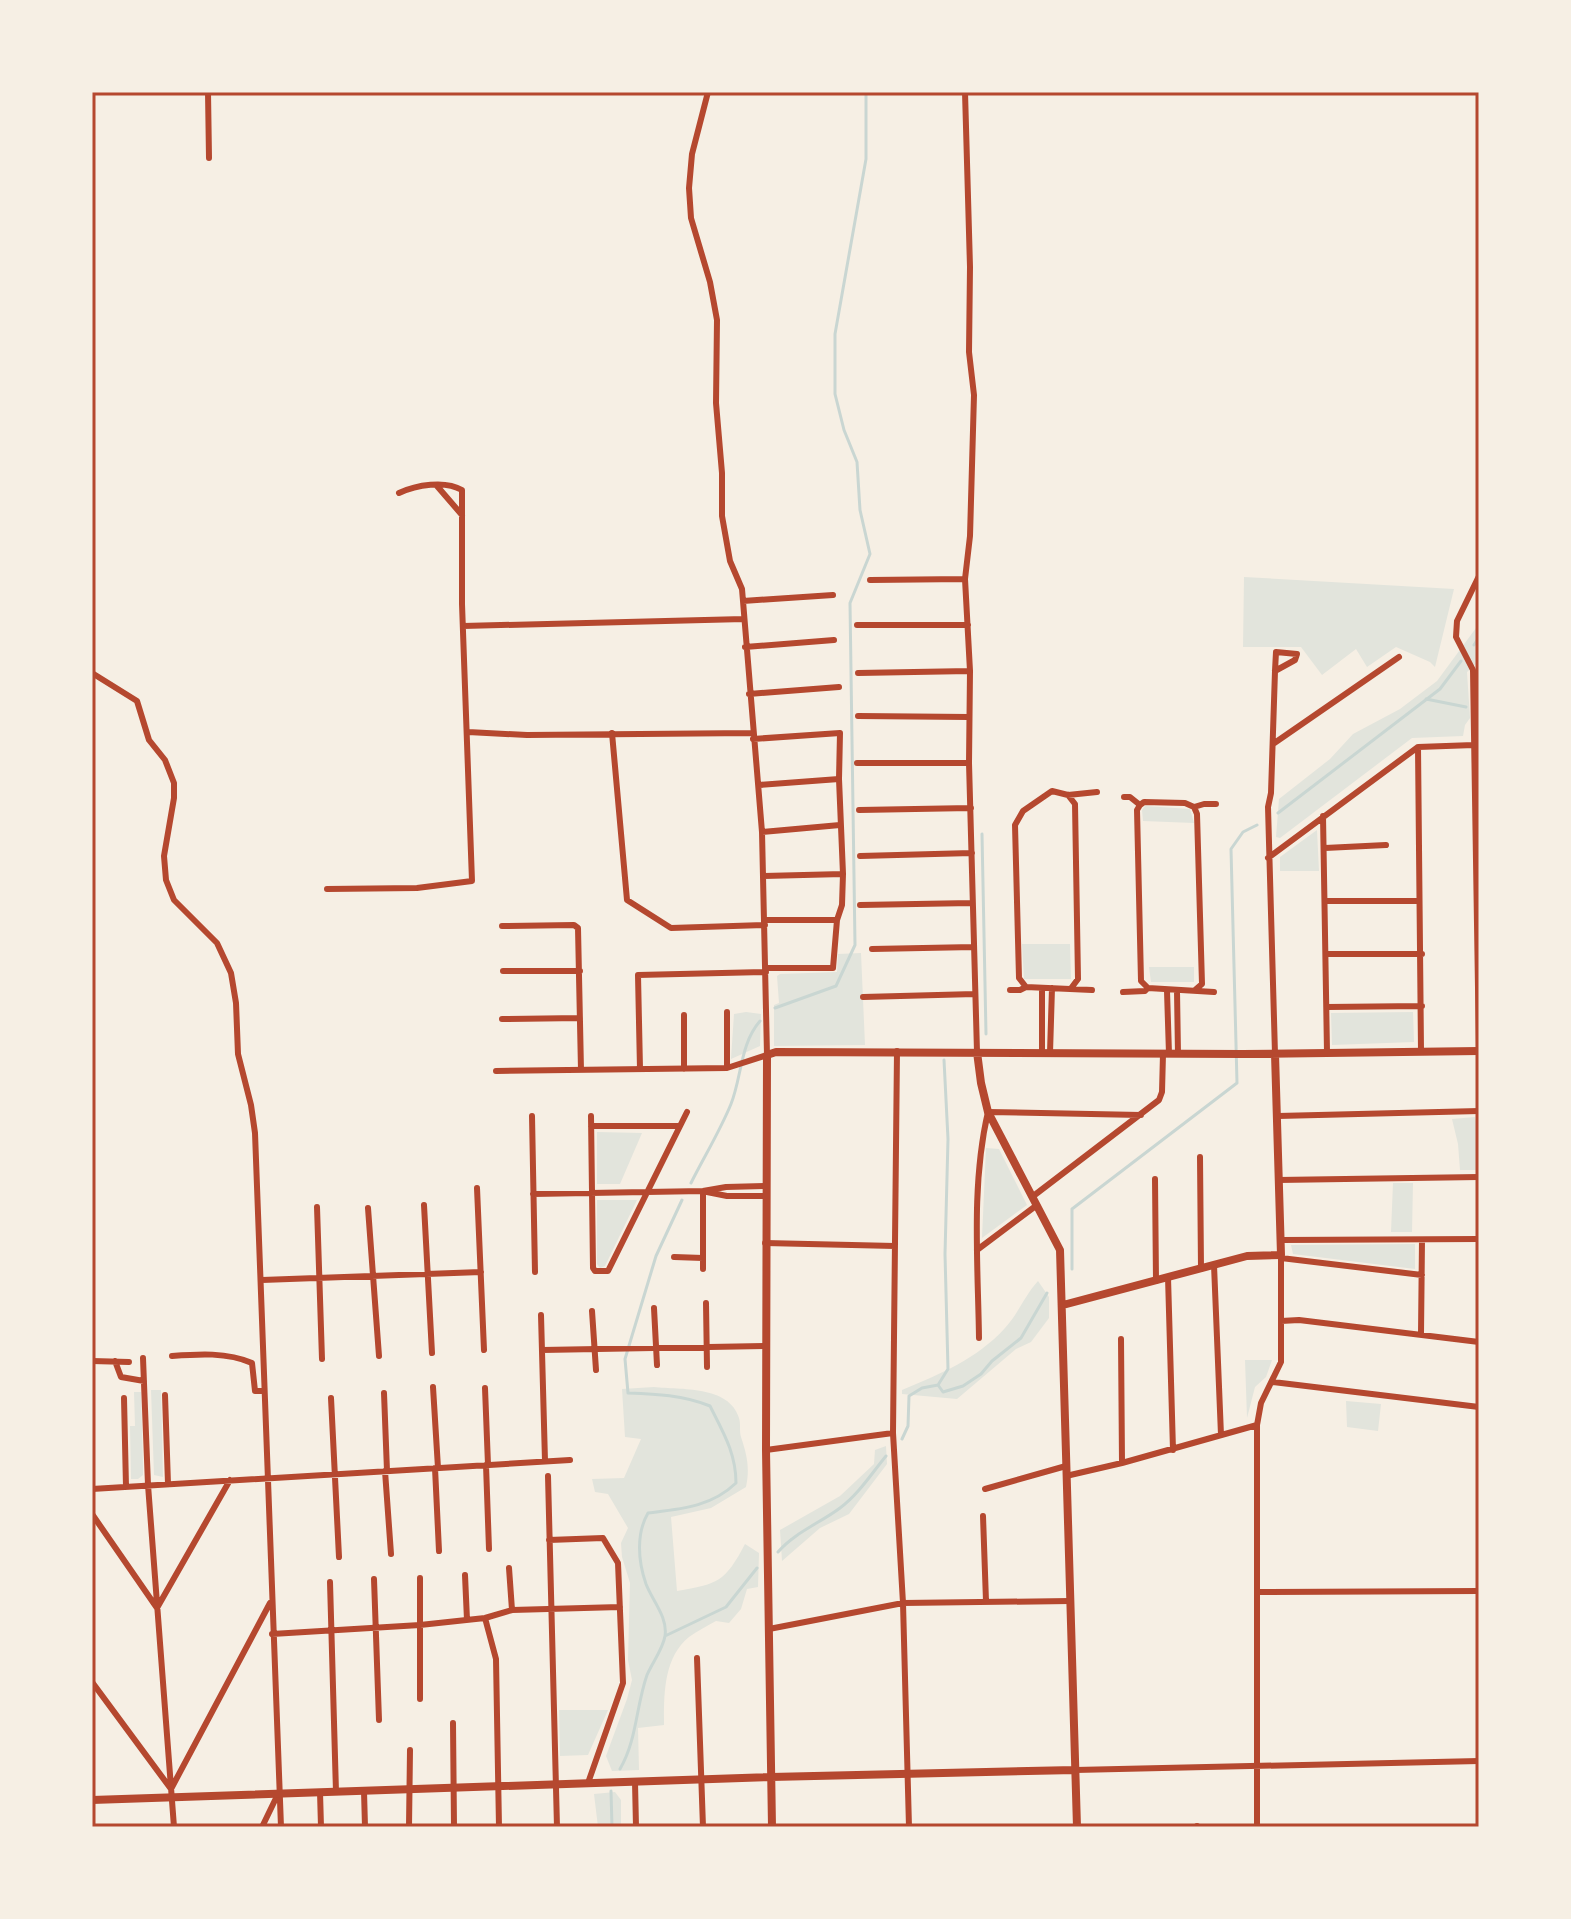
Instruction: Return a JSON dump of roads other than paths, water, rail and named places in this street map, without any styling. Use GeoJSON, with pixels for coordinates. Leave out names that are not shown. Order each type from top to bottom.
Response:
{"type":"FeatureCollection","features":[{"type":"Feature","properties":{"kind":"street"},"geometry":{"type":"LineString","coordinates":[[208,92],[209,158]]}},
{"type":"Feature","properties":{"kind":"street"},"geometry":{"type":"LineString","coordinates":[[708,92],[692,154],[689,188],[691,218],[710,282],[717,320],[716,403],[722,516],[730,561],[742,589],[764,876],[766,1450],[772,1827]]}},
{"type":"Feature","properties":{"kind":"street"},"geometry":{"type":"LineString","coordinates":[[965,93],[969,352],[974,395],[970,536],[965,579],[970,671],[969,763],[977,1052],[988,1112],[1060,1250],[1077,1827]]}},
{"type":"Feature","properties":{"kind":"street"},"geometry":{"type":"LineString","coordinates":[[327,889],[417,888],[472,881],[463,626],[462,490],[456,486],[415,486],[399,493]]}},
{"type":"Feature","properties":{"kind":"street"},"geometry":{"type":"LineString","coordinates":[[437,486],[462,515]]}},
{"type":"Feature","properties":{"kind":"street"},"geometry":{"type":"LineString","coordinates":[[496,1071],[727,1068],[776,1052],[1275,1054],[1479,1051],[1473,670],[1456,637],[1457,621],[1479,576]]}},
{"type":"Feature","properties":{"kind":"street"},"geometry":{"type":"LineString","coordinates":[[870,580],[965,579]]}},
{"type":"Feature","properties":{"kind":"street"},"geometry":{"type":"LineString","coordinates":[[743,601],[833,595]]}},
{"type":"Feature","properties":{"kind":"street"},"geometry":{"type":"LineString","coordinates":[[463,626],[744,619]]}},
{"type":"Feature","properties":{"kind":"street"},"geometry":{"type":"LineString","coordinates":[[857,625],[968,625]]}},
{"type":"Feature","properties":{"kind":"street"},"geometry":{"type":"LineString","coordinates":[[745,647],[834,640]]}},
{"type":"Feature","properties":{"kind":"street"},"geometry":{"type":"LineString","coordinates":[[1257,1827],[1257,1425],[1261,1403],[1281,1362],[1281,1240],[1268,807],[1273,744],[1275,671],[1276,652],[1295,652],[1297,658],[1275,671]]}},
{"type":"Feature","properties":{"kind":"street"},"geometry":{"type":"LineString","coordinates":[[1273,744],[1399,657]]}},
{"type":"Feature","properties":{"kind":"street"},"geometry":{"type":"LineString","coordinates":[[858,673],[970,671]]}},
{"type":"Feature","properties":{"kind":"street"},"geometry":{"type":"LineString","coordinates":[[92,673],[137,701],[149,740],[171,772],[174,798],[164,856],[166,880],[174,900],[217,943],[231,973],[236,1003],[238,1054],[255,1133],[281,1827]]}},
{"type":"Feature","properties":{"kind":"street"},"geometry":{"type":"LineString","coordinates":[[749,694],[839,687]]}},
{"type":"Feature","properties":{"kind":"street"},"geometry":{"type":"LineString","coordinates":[[858,716],[969,717]]}},
{"type":"Feature","properties":{"kind":"street"},"geometry":{"type":"LineString","coordinates":[[468,732],[753,736],[840,733],[843,874],[833,968],[638,975],[640,1069]]}},
{"type":"Feature","properties":{"kind":"street"},"geometry":{"type":"LineString","coordinates":[[612,733],[627,900],[671,928],[837,920]]}},
{"type":"Feature","properties":{"kind":"street"},"geometry":{"type":"LineString","coordinates":[[1268,858],[1418,747],[1474,745]]}},
{"type":"Feature","properties":{"kind":"street"},"geometry":{"type":"LineString","coordinates":[[1418,747],[1421,1050]]}},
{"type":"Feature","properties":{"kind":"street"},"geometry":{"type":"LineString","coordinates":[[857,763],[969,763]]}},
{"type":"Feature","properties":{"kind":"street"},"geometry":{"type":"LineString","coordinates":[[759,785],[839,779]]}},
{"type":"Feature","properties":{"kind":"street"},"geometry":{"type":"LineString","coordinates":[[1026,987],[1019,978],[1015,825],[1018,817],[1052,791],[1068,795],[1097,792]]}},
{"type":"Feature","properties":{"kind":"street"},"geometry":{"type":"LineString","coordinates":[[1068,795],[1075,804],[1078,979],[1072,987]]}},
{"type":"Feature","properties":{"kind":"street"},"geometry":{"type":"LineString","coordinates":[[1124,797],[1130,797],[1140,805]]}},
{"type":"Feature","properties":{"kind":"street"},"geometry":{"type":"LineString","coordinates":[[1214,992],[1167,991],[1148,988],[1141,981],[1137,810],[1144,802],[1185,803],[1194,807],[1216,804]]}},
{"type":"Feature","properties":{"kind":"street"},"geometry":{"type":"LineString","coordinates":[[1194,807],[1197,814],[1202,984],[1195,990]]}},
{"type":"Feature","properties":{"kind":"street"},"geometry":{"type":"LineString","coordinates":[[859,810],[971,808]]}},
{"type":"Feature","properties":{"kind":"street"},"geometry":{"type":"LineString","coordinates":[[1323,816],[1327,1052]]}},
{"type":"Feature","properties":{"kind":"street"},"geometry":{"type":"LineString","coordinates":[[762,832],[840,825]]}},
{"type":"Feature","properties":{"kind":"street"},"geometry":{"type":"LineString","coordinates":[[1325,848],[1386,845]]}},
{"type":"Feature","properties":{"kind":"street"},"geometry":{"type":"LineString","coordinates":[[860,856],[972,853]]}},
{"type":"Feature","properties":{"kind":"street"},"geometry":{"type":"LineString","coordinates":[[764,876],[843,874]]}},
{"type":"Feature","properties":{"kind":"street"},"geometry":{"type":"LineString","coordinates":[[1325,901],[1419,901]]}},
{"type":"Feature","properties":{"kind":"street"},"geometry":{"type":"LineString","coordinates":[[860,905],[972,903]]}},
{"type":"Feature","properties":{"kind":"street"},"geometry":{"type":"LineString","coordinates":[[502,926],[577,927],[581,1070]]}},
{"type":"Feature","properties":{"kind":"street"},"geometry":{"type":"LineString","coordinates":[[872,949],[974,947]]}},
{"type":"Feature","properties":{"kind":"street"},"geometry":{"type":"LineString","coordinates":[[1326,954],[1422,954]]}},
{"type":"Feature","properties":{"kind":"street"},"geometry":{"type":"LineString","coordinates":[[503,971],[580,971]]}},
{"type":"Feature","properties":{"kind":"street"},"geometry":{"type":"LineString","coordinates":[[1010,990],[1072,987],[1075,991],[1092,990]]}},
{"type":"Feature","properties":{"kind":"street"},"geometry":{"type":"LineString","coordinates":[[1042,988],[1046,1053]]}},
{"type":"Feature","properties":{"kind":"street"},"geometry":{"type":"LineString","coordinates":[[1046,1053],[1052,988]]}},
{"type":"Feature","properties":{"kind":"street"},"geometry":{"type":"LineString","coordinates":[[1123,992],[1145,991],[1148,988]]}},
{"type":"Feature","properties":{"kind":"street"},"geometry":{"type":"LineString","coordinates":[[1167,991],[1170,1054]]}},
{"type":"Feature","properties":{"kind":"street"},"geometry":{"type":"LineString","coordinates":[[977,1250],[1153,1106],[1162,1092],[1170,1054],[1177,991]]}},
{"type":"Feature","properties":{"kind":"street"},"geometry":{"type":"LineString","coordinates":[[863,997],[975,994]]}},
{"type":"Feature","properties":{"kind":"street"},"geometry":{"type":"LineString","coordinates":[[1327,1007],[1422,1006]]}},
{"type":"Feature","properties":{"kind":"street"},"geometry":{"type":"LineString","coordinates":[[727,1012],[727,1068]]}},
{"type":"Feature","properties":{"kind":"street"},"geometry":{"type":"LineString","coordinates":[[684,1015],[684,1069]]}},
{"type":"Feature","properties":{"kind":"street"},"geometry":{"type":"LineString","coordinates":[[502,1019],[580,1018]]}},
{"type":"Feature","properties":{"kind":"street"},"geometry":{"type":"LineString","coordinates":[[897,1051],[893,1433],[903,1603],[909,1827]]}},
{"type":"Feature","properties":{"kind":"street"},"geometry":{"type":"LineString","coordinates":[[1278,1116],[1479,1111]]}},
{"type":"Feature","properties":{"kind":"street"},"geometry":{"type":"LineString","coordinates":[[591,1116],[595,1271],[608,1271],[687,1112]]}},
{"type":"Feature","properties":{"kind":"street"},"geometry":{"type":"LineString","coordinates":[[988,1112],[1141,1115]]}},
{"type":"Feature","properties":{"kind":"street"},"geometry":{"type":"LineString","coordinates":[[979,1338],[977,1250],[980,1145],[988,1112]]}},
{"type":"Feature","properties":{"kind":"street"},"geometry":{"type":"LineString","coordinates":[[532,1116],[535,1272]]}},
{"type":"Feature","properties":{"kind":"street"},"geometry":{"type":"LineString","coordinates":[[591,1126],[679,1126]]}},
{"type":"Feature","properties":{"kind":"street"},"geometry":{"type":"LineString","coordinates":[[1200,1157],[1201,1269]]}},
{"type":"Feature","properties":{"kind":"street"},"geometry":{"type":"LineString","coordinates":[[1278,1180],[1479,1177]]}},
{"type":"Feature","properties":{"kind":"street"},"geometry":{"type":"LineString","coordinates":[[1155,1179],[1156,1281]]}},
{"type":"Feature","properties":{"kind":"street"},"geometry":{"type":"LineString","coordinates":[[477,1188],[484,1350]]}},
{"type":"Feature","properties":{"kind":"street"},"geometry":{"type":"LineString","coordinates":[[533,1194],[703,1191],[727,1196],[765,1191]]}},
{"type":"Feature","properties":{"kind":"street"},"geometry":{"type":"LineString","coordinates":[[703,1191],[703,1269]]}},
{"type":"Feature","properties":{"kind":"street"},"geometry":{"type":"LineString","coordinates":[[424,1205],[432,1353]]}},
{"type":"Feature","properties":{"kind":"street"},"geometry":{"type":"LineString","coordinates":[[317,1207],[322,1359]]}},
{"type":"Feature","properties":{"kind":"street"},"geometry":{"type":"LineString","coordinates":[[368,1208],[379,1356]]}},
{"type":"Feature","properties":{"kind":"street"},"geometry":{"type":"LineString","coordinates":[[1281,1240],[1479,1239]]}},
{"type":"Feature","properties":{"kind":"street"},"geometry":{"type":"LineString","coordinates":[[1421,1334],[1422,1240]]}},
{"type":"Feature","properties":{"kind":"street"},"geometry":{"type":"LineString","coordinates":[[765,1243],[895,1246]]}},
{"type":"Feature","properties":{"kind":"street"},"geometry":{"type":"LineString","coordinates":[[1063,1305],[1247,1256],[1281,1256],[1422,1275]]}},
{"type":"Feature","properties":{"kind":"street"},"geometry":{"type":"LineString","coordinates":[[674,1257],[703,1258]]}},
{"type":"Feature","properties":{"kind":"street"},"geometry":{"type":"LineString","coordinates":[[1214,1265],[1221,1435]]}},
{"type":"Feature","properties":{"kind":"street"},"geometry":{"type":"LineString","coordinates":[[262,1280],[481,1272]]}},
{"type":"Feature","properties":{"kind":"street"},"geometry":{"type":"LineString","coordinates":[[1168,1277],[1173,1450]]}},
{"type":"Feature","properties":{"kind":"street"},"geometry":{"type":"LineString","coordinates":[[706,1303],[707,1367]]}},
{"type":"Feature","properties":{"kind":"street"},"geometry":{"type":"LineString","coordinates":[[654,1308],[657,1365]]}},
{"type":"Feature","properties":{"kind":"street"},"geometry":{"type":"LineString","coordinates":[[592,1311],[596,1370]]}},
{"type":"Feature","properties":{"kind":"street"},"geometry":{"type":"LineString","coordinates":[[541,1315],[545,1461]]}},
{"type":"Feature","properties":{"kind":"street"},"geometry":{"type":"LineString","coordinates":[[1281,1321],[1299,1320],[1479,1342]]}},
{"type":"Feature","properties":{"kind":"street"},"geometry":{"type":"LineString","coordinates":[[1121,1339],[1122,1463]]}},
{"type":"Feature","properties":{"kind":"street"},"geometry":{"type":"LineString","coordinates":[[542,1350],[766,1346]]}},
{"type":"Feature","properties":{"kind":"street"},"geometry":{"type":"LineString","coordinates":[[172,1356],[196,1354],[244,1359],[252,1363],[255,1391],[264,1391]]}},
{"type":"Feature","properties":{"kind":"street"},"geometry":{"type":"LineString","coordinates":[[143,1358],[148,1485],[174,1827]]}},
{"type":"Feature","properties":{"kind":"street"},"geometry":{"type":"LineString","coordinates":[[92,1361],[129,1362]]}},
{"type":"Feature","properties":{"kind":"street"},"geometry":{"type":"LineString","coordinates":[[115,1361],[121,1377],[144,1381]]}},
{"type":"Feature","properties":{"kind":"street"},"geometry":{"type":"LineString","coordinates":[[1273,1382],[1479,1407]]}},
{"type":"Feature","properties":{"kind":"street"},"geometry":{"type":"LineString","coordinates":[[433,1387],[439,1551]]}},
{"type":"Feature","properties":{"kind":"street"},"geometry":{"type":"LineString","coordinates":[[485,1388],[489,1549]]}},
{"type":"Feature","properties":{"kind":"street"},"geometry":{"type":"LineString","coordinates":[[384,1393],[391,1554]]}},
{"type":"Feature","properties":{"kind":"street"},"geometry":{"type":"LineString","coordinates":[[165,1395],[168,1484]]}},
{"type":"Feature","properties":{"kind":"street"},"geometry":{"type":"LineString","coordinates":[[124,1398],[126,1487]]}},
{"type":"Feature","properties":{"kind":"street"},"geometry":{"type":"LineString","coordinates":[[331,1398],[339,1557]]}},
{"type":"Feature","properties":{"kind":"street"},"geometry":{"type":"LineString","coordinates":[[985,1489],[1066,1471],[1122,1463],[1257,1425]]}},
{"type":"Feature","properties":{"kind":"street"},"geometry":{"type":"LineString","coordinates":[[766,1450],[893,1433]]}},
{"type":"Feature","properties":{"kind":"street"},"geometry":{"type":"LineString","coordinates":[[92,1489],[570,1460]]}},
{"type":"Feature","properties":{"kind":"street"},"geometry":{"type":"LineString","coordinates":[[548,1476],[557,1827]]}},
{"type":"Feature","properties":{"kind":"street"},"geometry":{"type":"LineString","coordinates":[[157,1608],[230,1480]]}},
{"type":"Feature","properties":{"kind":"street"},"geometry":{"type":"LineString","coordinates":[[92,1514],[157,1608]]}},
{"type":"Feature","properties":{"kind":"street"},"geometry":{"type":"LineString","coordinates":[[983,1516],[986,1601]]}},
{"type":"Feature","properties":{"kind":"street"},"geometry":{"type":"LineString","coordinates":[[549,1540],[603,1538],[618,1563],[623,1683],[588,1783]]}},
{"type":"Feature","properties":{"kind":"street"},"geometry":{"type":"LineString","coordinates":[[509,1568],[512,1610]]}},
{"type":"Feature","properties":{"kind":"street"},"geometry":{"type":"LineString","coordinates":[[465,1575],[467,1620]]}},
{"type":"Feature","properties":{"kind":"street"},"geometry":{"type":"LineString","coordinates":[[420,1578],[420,1699]]}},
{"type":"Feature","properties":{"kind":"street"},"geometry":{"type":"LineString","coordinates":[[374,1579],[379,1720]]}},
{"type":"Feature","properties":{"kind":"street"},"geometry":{"type":"LineString","coordinates":[[330,1582],[336,1792]]}},
{"type":"Feature","properties":{"kind":"street"},"geometry":{"type":"LineString","coordinates":[[1257,1592],[1479,1591]]}},
{"type":"Feature","properties":{"kind":"street"},"geometry":{"type":"LineString","coordinates":[[171,1793],[272,1600]]}},
{"type":"Feature","properties":{"kind":"street"},"geometry":{"type":"LineString","coordinates":[[769,1629],[903,1603],[1070,1601]]}},
{"type":"Feature","properties":{"kind":"street"},"geometry":{"type":"LineString","coordinates":[[272,1634],[420,1625],[485,1618],[512,1610],[620,1607]]}},
{"type":"Feature","properties":{"kind":"street"},"geometry":{"type":"LineString","coordinates":[[485,1618],[496,1659],[499,1827]]}},
{"type":"Feature","properties":{"kind":"street"},"geometry":{"type":"LineString","coordinates":[[697,1658],[703,1827]]}},
{"type":"Feature","properties":{"kind":"street"},"geometry":{"type":"LineString","coordinates":[[92,1682],[171,1793]]}},
{"type":"Feature","properties":{"kind":"street"},"geometry":{"type":"LineString","coordinates":[[453,1723],[454,1827]]}},
{"type":"Feature","properties":{"kind":"street"},"geometry":{"type":"LineString","coordinates":[[409,1827],[410,1750]]}},
{"type":"Feature","properties":{"kind":"street"},"geometry":{"type":"LineString","coordinates":[[92,1800],[171,1793],[336,1792],[771,1777],[1479,1761]]}},
{"type":"Feature","properties":{"kind":"street"},"geometry":{"type":"LineString","coordinates":[[635,1782],[636,1827]]}},
{"type":"Feature","properties":{"kind":"street"},"geometry":{"type":"LineString","coordinates":[[364,1791],[365,1827]]}},
{"type":"Feature","properties":{"kind":"street"},"geometry":{"type":"LineString","coordinates":[[320,1792],[321,1827]]}},
{"type":"Feature","properties":{"kind":"street"},"geometry":{"type":"LineString","coordinates":[[262,1827],[279,1793]]}},
{"type":"Feature","properties":{"kind":"waterway"},"geometry":{"type":"LineString","coordinates":[[775,1008],[836,986],[855,945],[850,603],[870,554],[860,510],[857,462],[844,430],[835,394],[835,334],[866,159],[866,92]]}},
{"type":"Feature","properties":{"kind":"waterway"},"geometry":{"type":"LineString","coordinates":[[1474,645],[1479,637]]}},
{"type":"Feature","properties":{"kind":"waterway"},"geometry":{"type":"LineString","coordinates":[[1278,813],[1440,689],[1461,661]]}},
{"type":"Feature","properties":{"kind":"waterway"},"geometry":{"type":"LineString","coordinates":[[1426,699],[1466,707]]}},
{"type":"Feature","properties":{"kind":"waterway"},"geometry":{"type":"LineString","coordinates":[[1072,1269],[1072,1209],[1237,1083],[1231,849],[1243,832],[1257,825]]}},
{"type":"Feature","properties":{"kind":"waterway"},"geometry":{"type":"LineString","coordinates":[[982,834],[986,1034]]}},
{"type":"Feature","properties":{"kind":"waterway"},"geometry":{"type":"LineString","coordinates":[[691,1183],[731,1104],[745,1050],[760,1021]]}},
{"type":"Feature","properties":{"kind":"waterway"},"geometry":{"type":"LineString","coordinates":[[938,1385],[948,1369],[945,1254],[948,1139],[944,1060]]}},
{"type":"Feature","properties":{"kind":"waterway"},"geometry":{"type":"LineString","coordinates":[[620,1769],[630,1746],[647,1675],[665,1636],[662,1615],[646,1584],[641,1566],[640,1539],[644,1521],[648,1513],[706,1502],[736,1483],[731,1452],[710,1406],[680,1397],[628,1393],[625,1359],[656,1256],[682,1200]]}},
{"type":"Feature","properties":{"kind":"waterway"},"geometry":{"type":"LineString","coordinates":[[902,1439],[908,1426],[909,1396],[922,1388],[938,1385],[943,1392],[963,1386],[981,1374],[1021,1338],[1047,1293]]}},
{"type":"Feature","properties":{"kind":"waterway"},"geometry":{"type":"LineString","coordinates":[[778,1552],[792,1539],[847,1503],[886,1456]]}},
{"type":"Feature","properties":{"kind":"waterway"},"geometry":{"type":"LineString","coordinates":[[665,1636],[726,1607],[757,1568]]}},
{"type":"Feature","properties":{"kind":"waterway"},"geometry":{"type":"LineString","coordinates":[[611,1791],[612,1827]]}}]}
